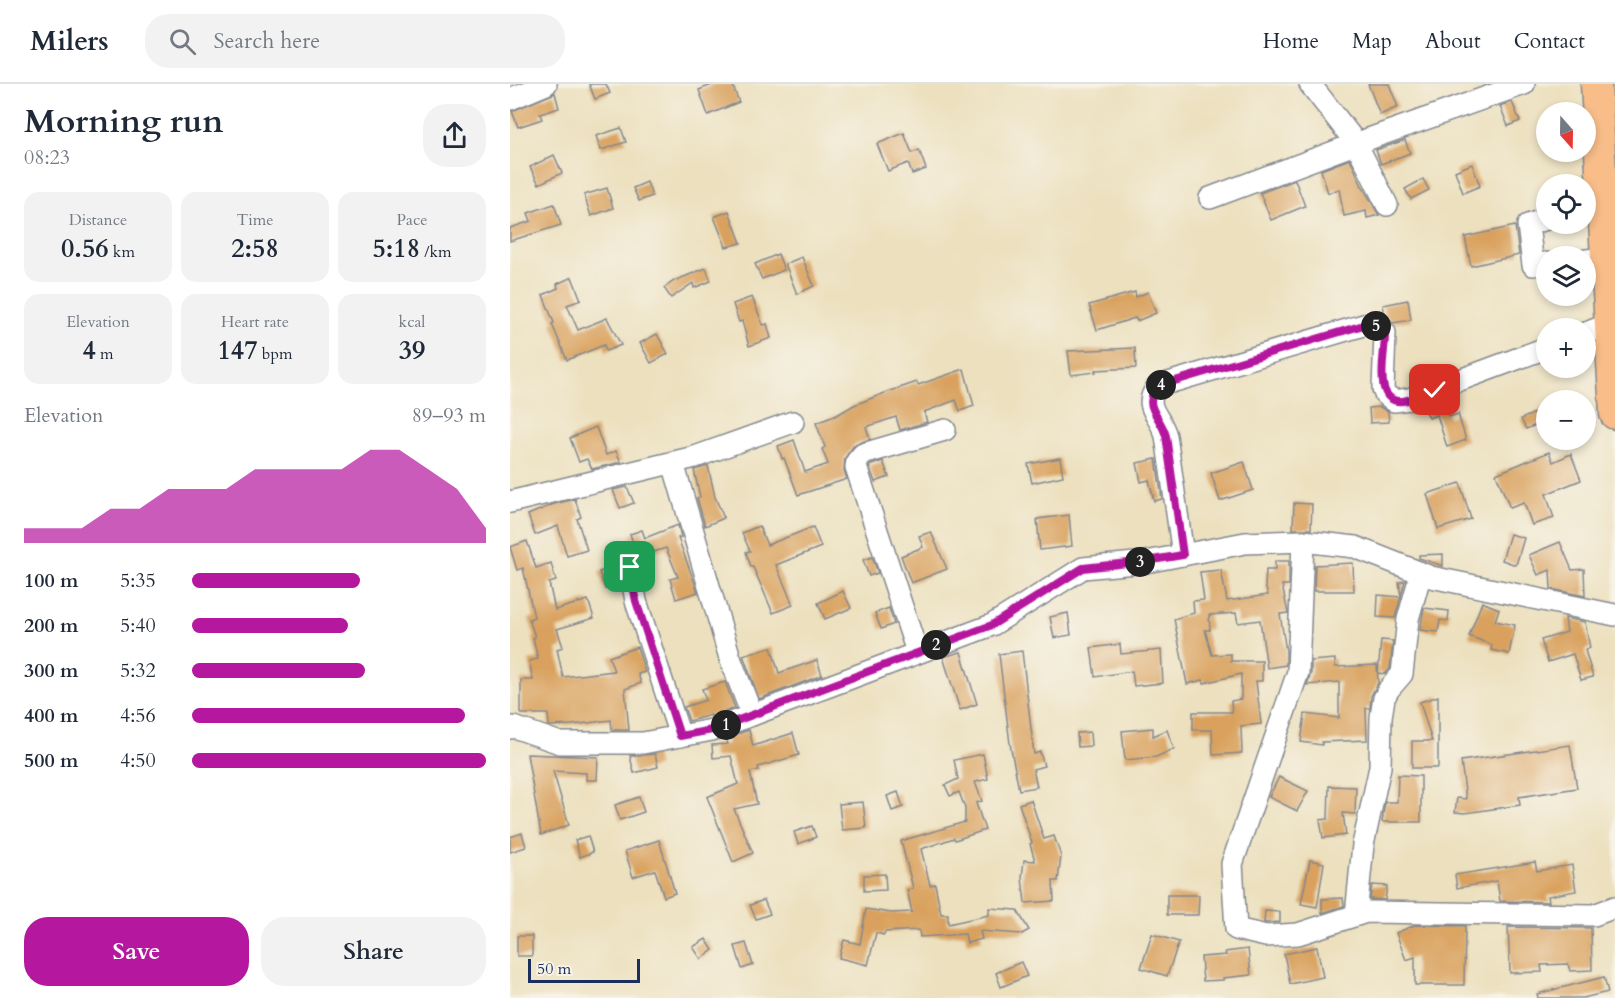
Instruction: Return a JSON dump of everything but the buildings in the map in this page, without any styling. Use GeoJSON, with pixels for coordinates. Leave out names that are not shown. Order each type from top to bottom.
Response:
{"type":"FeatureCollection","features":[{"type":"Feature","properties":{"kind":"highway"},"geometry":{"type":"LineString","coordinates":[[1595,174],[1596,84]]}},
{"type":"Feature","properties":{"kind":"highway"},"geometry":{"type":"LineString","coordinates":[[1596,259],[1598,328],[1615,414]]}},
{"type":"Feature","properties":{"kind":"street"},"geometry":{"type":"LineString","coordinates":[[510,99],[546,84]]}},
{"type":"Feature","properties":{"kind":"street"},"geometry":{"type":"LineString","coordinates":[[1310,84],[1356,143],[1386,205]]}},
{"type":"Feature","properties":{"kind":"street"},"geometry":{"type":"LineString","coordinates":[[1210,198],[1356,143],[1524,84]]}},
{"type":"Feature","properties":{"kind":"street"},"geometry":{"type":"LineString","coordinates":[[1536,222],[1528,225],[1533,265],[1536,265]]}},
{"type":"Feature","properties":{"kind":"street"},"geometry":{"type":"LineString","coordinates":[[1183,555],[1166,436],[1149,400],[1158,386],[1367,324],[1377,326],[1385,333],[1383,389],[1385,394],[1394,400],[1409,399],[1536,352]]}},
{"type":"Feature","properties":{"kind":"street"},"geometry":{"type":"LineString","coordinates":[[510,502],[673,463],[793,422]]}},
{"type":"Feature","properties":{"kind":"street"},"geometry":{"type":"LineString","coordinates":[[917,652],[856,467],[857,461],[863,454],[945,430]]}},
{"type":"Feature","properties":{"kind":"street"},"geometry":{"type":"LineString","coordinates":[[673,463],[730,658],[752,715]]}},
{"type":"Feature","properties":{"kind":"street"},"geometry":{"type":"LineString","coordinates":[[1303,541],[1298,672],[1232,864],[1236,929],[1266,936],[1298,934],[1366,912],[1594,915],[1615,907]]}},
{"type":"Feature","properties":{"kind":"street"},"geometry":{"type":"LineString","coordinates":[[510,728],[514,727],[560,743],[643,743],[712,730],[992,625],[1083,568],[1146,561],[1245,543],[1303,541],[1355,546],[1431,577],[1615,615]]}},
{"type":"Feature","properties":{"kind":"street"},"geometry":{"type":"LineString","coordinates":[[630,567],[636,601],[680,736]]}},
{"type":"Feature","properties":{"kind":"street"},"geometry":{"type":"LineString","coordinates":[[1356,915],[1363,845],[1380,767],[1382,708],[1389,689],[1402,674],[1408,619],[1421,573]]}},
{"type":"Feature","properties":{"kind":"route"},"geometry":{"type":"LineString","coordinates":[[630,567],[636,601],[680,736],[712,730],[992,625],[1083,568],[1183,555],[1166,436],[1149,400],[1158,386],[1367,324],[1377,326],[1385,333],[1382,383],[1385,394],[1389,398],[1401,401],[1435,390]]}}]}
